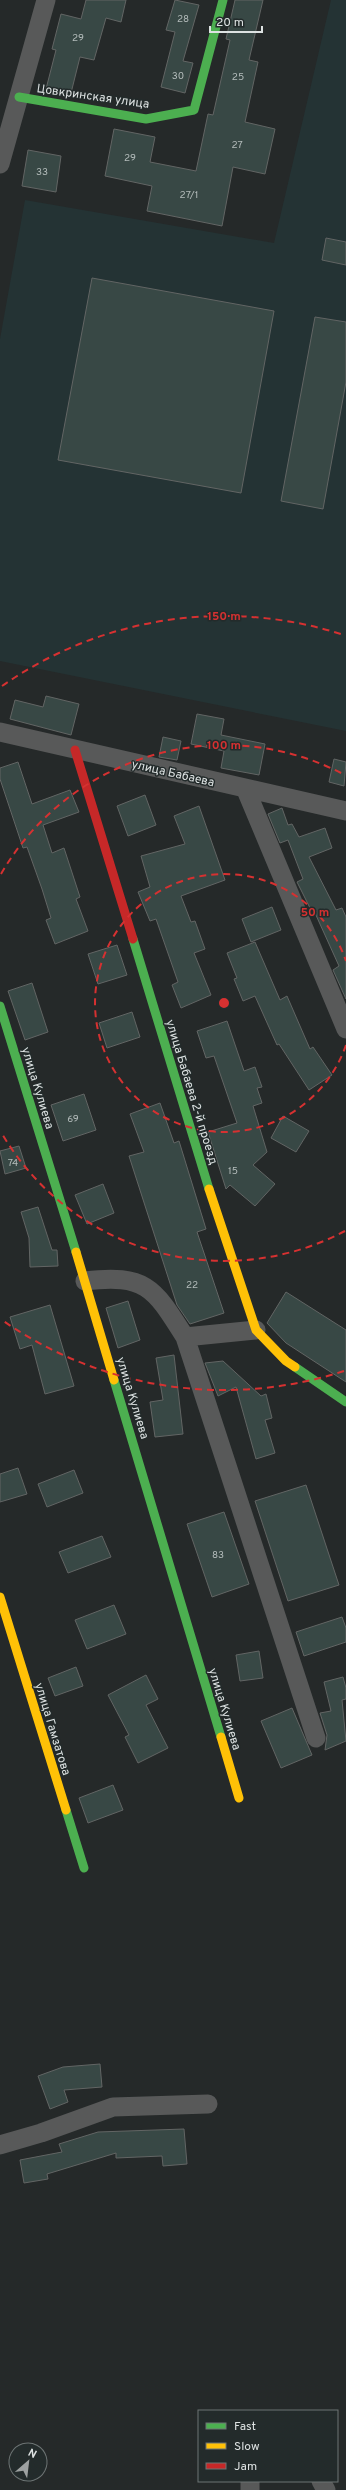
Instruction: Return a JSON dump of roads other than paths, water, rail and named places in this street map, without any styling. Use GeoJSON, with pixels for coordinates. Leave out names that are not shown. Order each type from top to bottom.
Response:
{"type":"FeatureCollection","features":[{"type":"Feature","properties":{"kind":"street"},"geometry":{"type":"LineString","coordinates":[[0,164],[46,0]]}},
{"type":"Feature","properties":{"kind":"street","name":"Цовкринская улица"},"geometry":{"type":"LineString","coordinates":[[19,97],[146,119],[194,110],[223,0]]}},
{"type":"Feature","properties":{"kind":"street","name":"улица Бабаева"},"geometry":{"type":"LineString","coordinates":[[0,732],[246,790],[346,811]]}},
{"type":"Feature","properties":{"kind":"street","name":"улица Бабаева 2-й проезд"},"geometry":{"type":"LineString","coordinates":[[75,750],[227,1247],[256,1330],[286,1361],[346,1402]]}},
{"type":"Feature","properties":{"kind":"street"},"geometry":{"type":"LineString","coordinates":[[246,790],[346,1029]]}},
{"type":"Feature","properties":{"kind":"street","name":"улица Кулиева"},"geometry":{"type":"LineString","coordinates":[[0,1006],[85,1281],[239,1798]]}},
{"type":"Feature","properties":{"kind":"street"},"geometry":{"type":"LineString","coordinates":[[85,1281],[116,1277],[142,1284],[162,1301],[185,1337],[316,1738]]}},
{"type":"Feature","properties":{"kind":"street"},"geometry":{"type":"LineString","coordinates":[[185,1337],[256,1330]]}},
{"type":"Feature","properties":{"kind":"street","name":"улица Гамзатова"},"geometry":{"type":"LineString","coordinates":[[0,1597],[84,1868]]}},
{"type":"Feature","properties":{"kind":"street"},"geometry":{"type":"LineString","coordinates":[[0,2145],[41,2133],[113,2107],[208,2104]]}}]}
